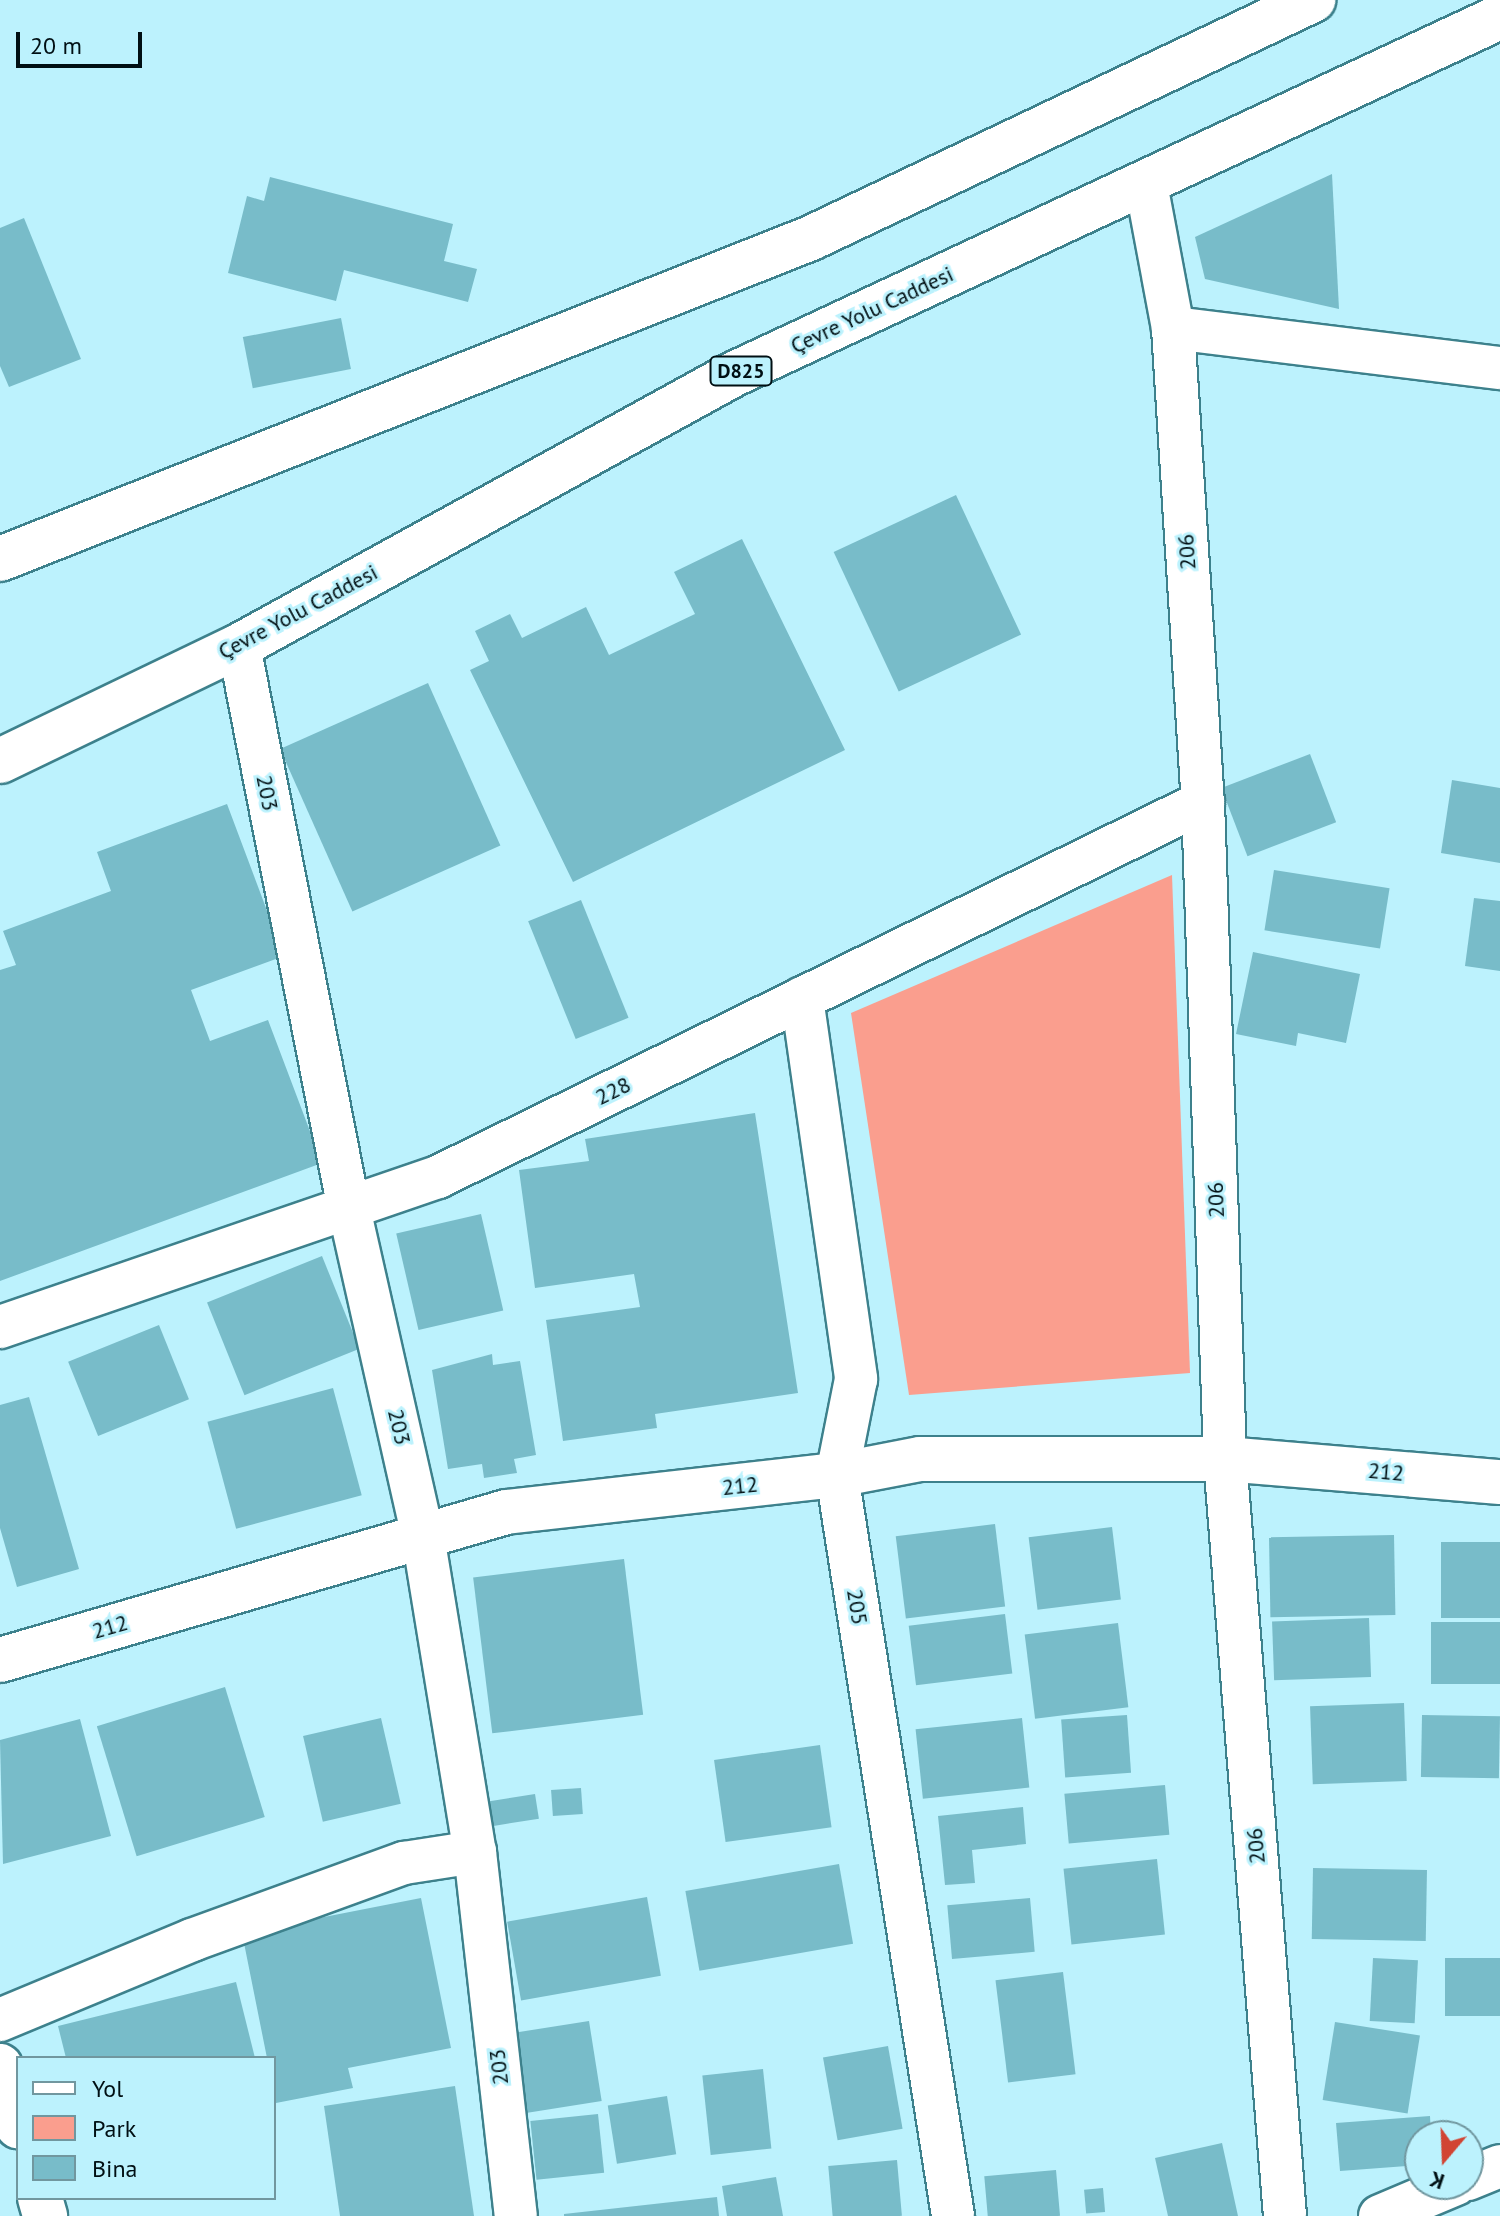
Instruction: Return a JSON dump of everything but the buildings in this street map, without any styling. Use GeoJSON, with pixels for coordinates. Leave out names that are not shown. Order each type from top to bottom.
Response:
{"type":"FeatureCollection","features":[{"type":"Feature","properties":{"kind":"main road"},"geometry":{"type":"LineString","coordinates":[[0,559],[811,238],[1313,0]]}},
{"type":"Feature","properties":{"kind":"main road","name":"Çevre Yolu Caddesi"},"geometry":{"type":"LineString","coordinates":[[0,761],[239,646],[734,374],[1500,17]]}},
{"type":"Feature","properties":{"kind":"main road","name":"212"},"geometry":{"type":"LineString","coordinates":[[0,1660],[506,1512],[837,1475],[920,1459],[1225,1459],[1500,1482]]}},
{"type":"Feature","properties":{"kind":"main road"},"geometry":{"type":"LineString","coordinates":[[0,2066],[16,2119]]}},
{"type":"Feature","properties":{"kind":"street","name":"206"},"geometry":{"type":"LineString","coordinates":[[1146,184],[1173,328],[1203,802],[1225,1459],[1285,2216]]}},
{"type":"Feature","properties":{"kind":"street"},"geometry":{"type":"LineString","coordinates":[[1173,328],[1500,368]]}},
{"type":"Feature","properties":{"kind":"street","name":"203"},"geometry":{"type":"LineString","coordinates":[[239,646],[348,1204],[423,1536],[475,1852],[516,2216]]}},
{"type":"Feature","properties":{"kind":"street","name":"228"},"geometry":{"type":"LineString","coordinates":[[0,1327],[348,1204],[438,1177],[1203,802]]}},
{"type":"Feature","properties":{"kind":"street","name":"205"},"geometry":{"type":"LineString","coordinates":[[802,998],[856,1379],[837,1475],[953,2216]]}},
{"type":"Feature","properties":{"kind":"street"},"geometry":{"type":"LineString","coordinates":[[0,2020],[192,1940],[404,1863],[475,1852]]}},
{"type":"Feature","properties":{"kind":"street"},"geometry":{"type":"LineString","coordinates":[[1380,2216],[1418,2200]]}},
{"type":"Feature","properties":{"kind":"green space"},"geometry":{"type":"Polygon","coordinates":[[[1172,875],[1190,1373],[909,1395],[851,1013],[1172,875]]]}}]}
